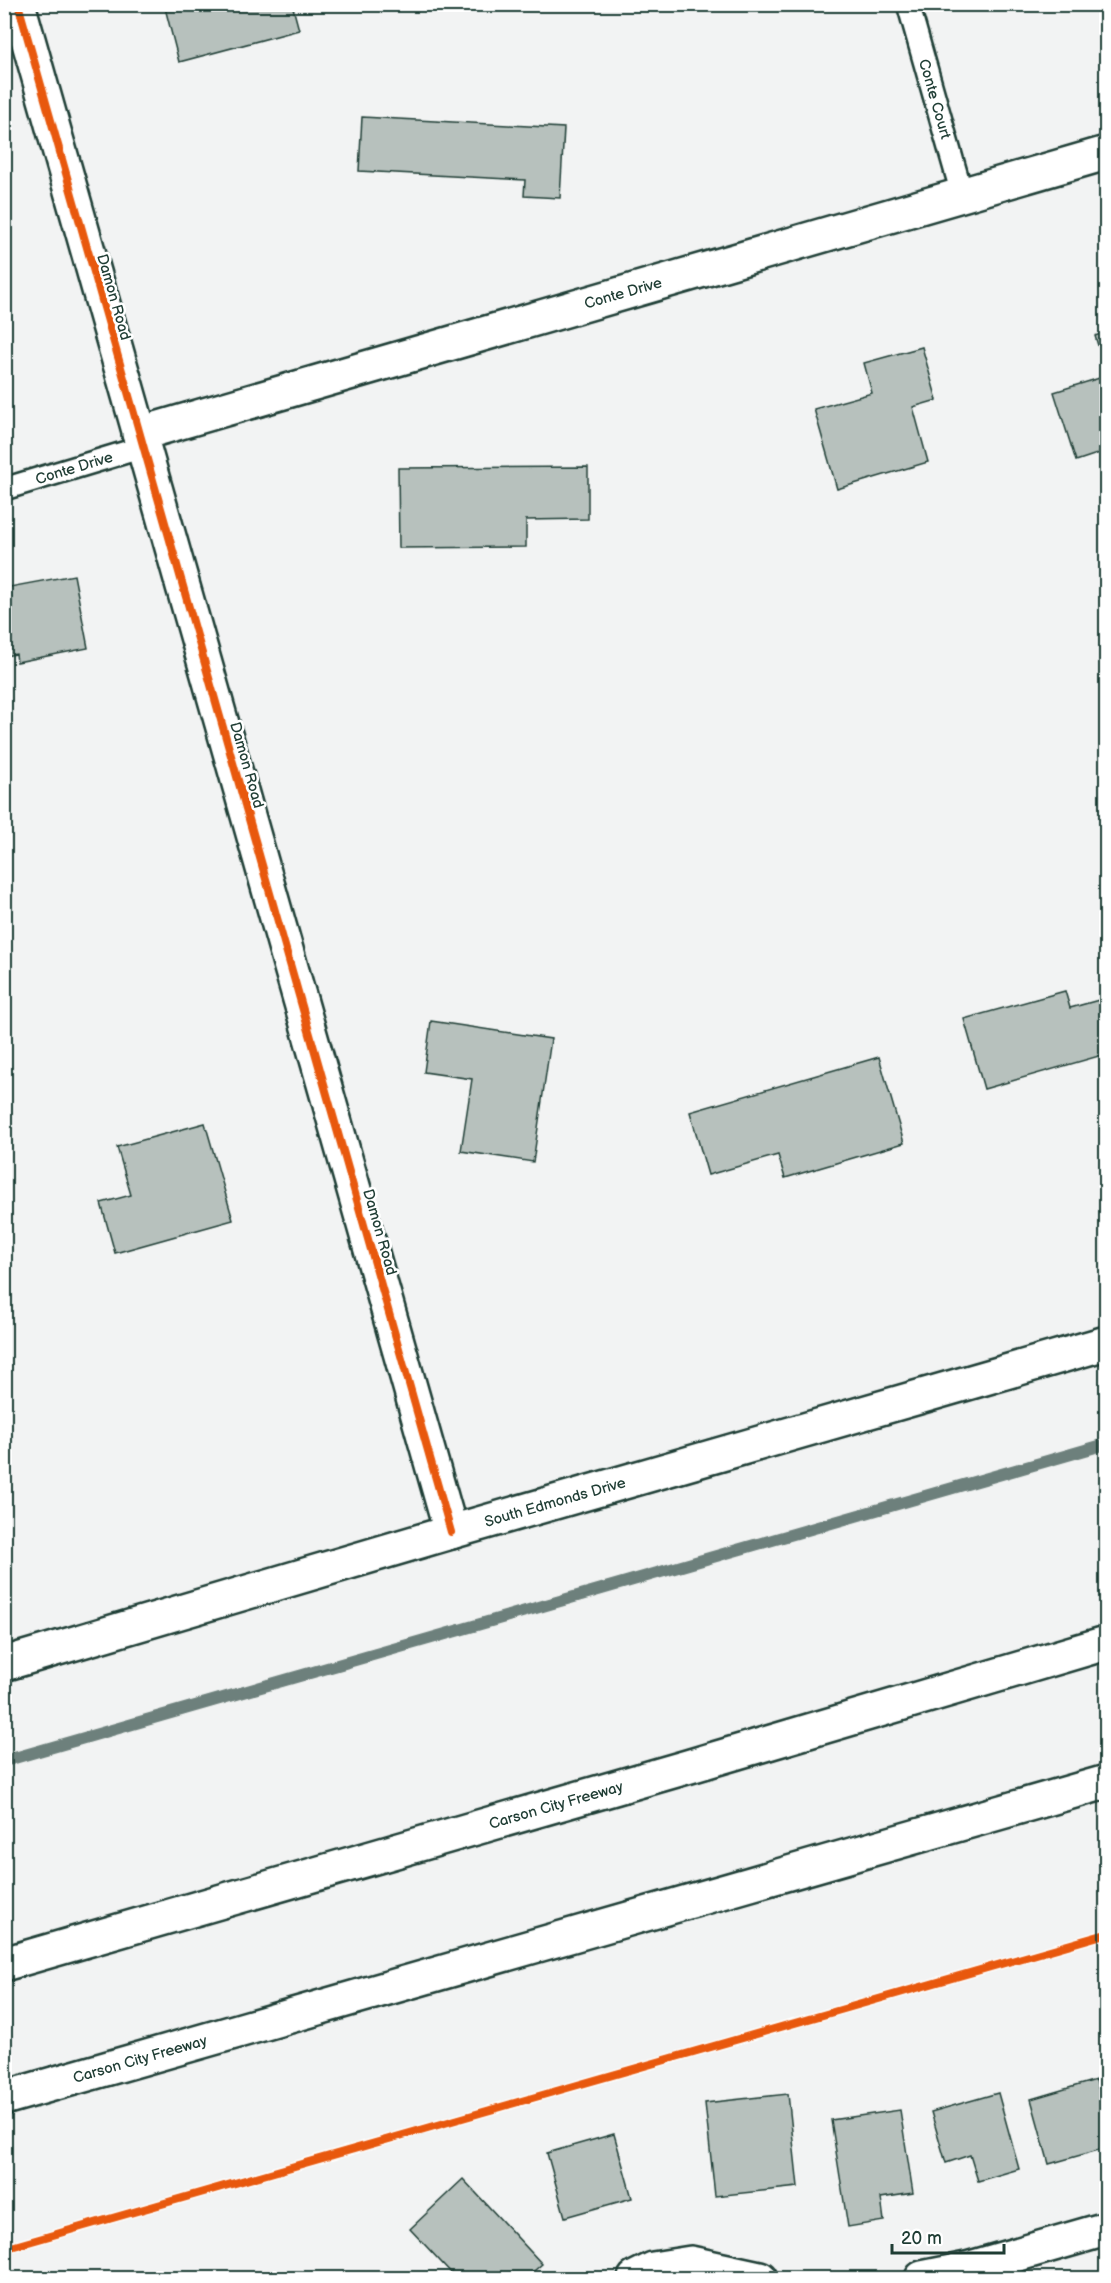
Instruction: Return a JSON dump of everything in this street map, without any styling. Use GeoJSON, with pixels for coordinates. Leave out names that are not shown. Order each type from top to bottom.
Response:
{"type":"FeatureCollection","features":[{"type":"Feature","properties":{"kind":"main road","name":"Damon Road"},"geometry":{"type":"LineString","coordinates":[[18,4],[451,1532]]}},
{"type":"Feature","properties":{"kind":"main road","name":"Conte Drive"},"geometry":{"type":"LineString","coordinates":[[141,441],[962,194],[1107,153]]}},
{"type":"Feature","properties":{"kind":"main road","name":"South Edmonds Drive"},"geometry":{"type":"LineString","coordinates":[[4,1664],[451,1532],[1107,1343]]}},
{"type":"Feature","properties":{"kind":"main road","name":"Carson City Freeway"},"geometry":{"type":"LineString","coordinates":[[4,1964],[1107,1643]]}},
{"type":"Feature","properties":{"kind":"main road","name":"Carson City Freeway"},"geometry":{"type":"LineString","coordinates":[[4,2098],[1107,1782]]}},
{"type":"Feature","properties":{"kind":"main road"},"geometry":{"type":"LineString","coordinates":[[922,2278],[986,2271],[1107,2229]]}},
{"type":"Feature","properties":{"kind":"main road"},"geometry":{"type":"LineString","coordinates":[[635,2278],[653,2269],[691,2263],[760,2278]]}},
{"type":"Feature","properties":{"kind":"lane","name":"Conte Court"},"geometry":{"type":"LineString","coordinates":[[908,4],[962,194]]}},
{"type":"Feature","properties":{"kind":"lane","name":"Conte Drive"},"geometry":{"type":"LineString","coordinates":[[4,489],[141,441]]}},
{"type":"Feature","properties":{"kind":"building"},"geometry":{"type":"Polygon","coordinates":[[[164,4],[292,4],[299,30],[179,62],[164,4]]]}},
{"type":"Feature","properties":{"kind":"building"},"geometry":{"type":"Polygon","coordinates":[[[362,117],[564,128],[560,198],[524,196],[525,180],[359,171],[362,117]]]}},
{"type":"Feature","properties":{"kind":"building"},"geometry":{"type":"Polygon","coordinates":[[[1106,332],[1106,371],[1095,336],[1106,332]]]}},
{"type":"Feature","properties":{"kind":"building"},"geometry":{"type":"Polygon","coordinates":[[[922,347],[937,400],[913,407],[928,462],[837,489],[814,409],[872,393],[864,363],[922,347]]]}},
{"type":"Feature","properties":{"kind":"building"},"geometry":{"type":"Polygon","coordinates":[[[1106,376],[1106,451],[1076,461],[1054,392],[1106,376]]]}},
{"type":"Feature","properties":{"kind":"building"},"geometry":{"type":"Polygon","coordinates":[[[588,467],[588,519],[526,520],[526,547],[399,548],[398,468],[588,467]]]}},
{"type":"Feature","properties":{"kind":"building"},"geometry":{"type":"Polygon","coordinates":[[[74,575],[88,648],[17,662],[16,654],[4,656],[4,588],[74,575]]]}},
{"type":"Feature","properties":{"kind":"building"},"geometry":{"type":"Polygon","coordinates":[[[1065,991],[1070,1008],[1106,998],[1106,1054],[984,1089],[964,1019],[1065,991]]]}},
{"type":"Feature","properties":{"kind":"building"},"geometry":{"type":"Polygon","coordinates":[[[431,1021],[551,1039],[533,1162],[461,1151],[472,1079],[424,1072],[431,1021]]]}},
{"type":"Feature","properties":{"kind":"building"},"geometry":{"type":"Polygon","coordinates":[[[879,1057],[904,1143],[785,1178],[778,1155],[708,1175],[690,1112],[879,1057]]]}},
{"type":"Feature","properties":{"kind":"building"},"geometry":{"type":"Polygon","coordinates":[[[205,1123],[233,1220],[115,1253],[101,1203],[131,1195],[117,1147],[205,1123]]]}},
{"type":"Feature","properties":{"kind":"building"},"geometry":{"type":"Polygon","coordinates":[[[1096,2080],[1106,2115],[1106,2148],[1049,2164],[1031,2099],[1096,2080]]]}},
{"type":"Feature","properties":{"kind":"building"},"geometry":{"type":"Polygon","coordinates":[[[998,2093],[1019,2169],[978,2181],[970,2155],[946,2163],[931,2112],[998,2093]]]}},
{"type":"Feature","properties":{"kind":"building"},"geometry":{"type":"Polygon","coordinates":[[[788,2094],[798,2187],[715,2196],[705,2103],[788,2094]]]}},
{"type":"Feature","properties":{"kind":"building"},"geometry":{"type":"Polygon","coordinates":[[[900,2110],[913,2193],[881,2198],[884,2221],[848,2227],[831,2120],[900,2110]]]}},
{"type":"Feature","properties":{"kind":"building"},"geometry":{"type":"Polygon","coordinates":[[[614,2134],[632,2198],[565,2217],[547,2153],[614,2134]]]}},
{"type":"Feature","properties":{"kind":"building"},"geometry":{"type":"Polygon","coordinates":[[[463,2179],[542,2264],[526,2278],[456,2278],[410,2229],[463,2179]]]}},
{"type":"Feature","properties":{"kind":"waterway"},"geometry":{"type":"LineString","coordinates":[[4,1761],[1106,1444]]}},
{"type":"Feature","properties":{"kind":"cycle path"},"geometry":{"type":"LineString","coordinates":[[18,4],[451,1532]]}},
{"type":"Feature","properties":{"kind":"cycle path"},"geometry":{"type":"LineString","coordinates":[[4,2249],[1106,1934]]}}]}
